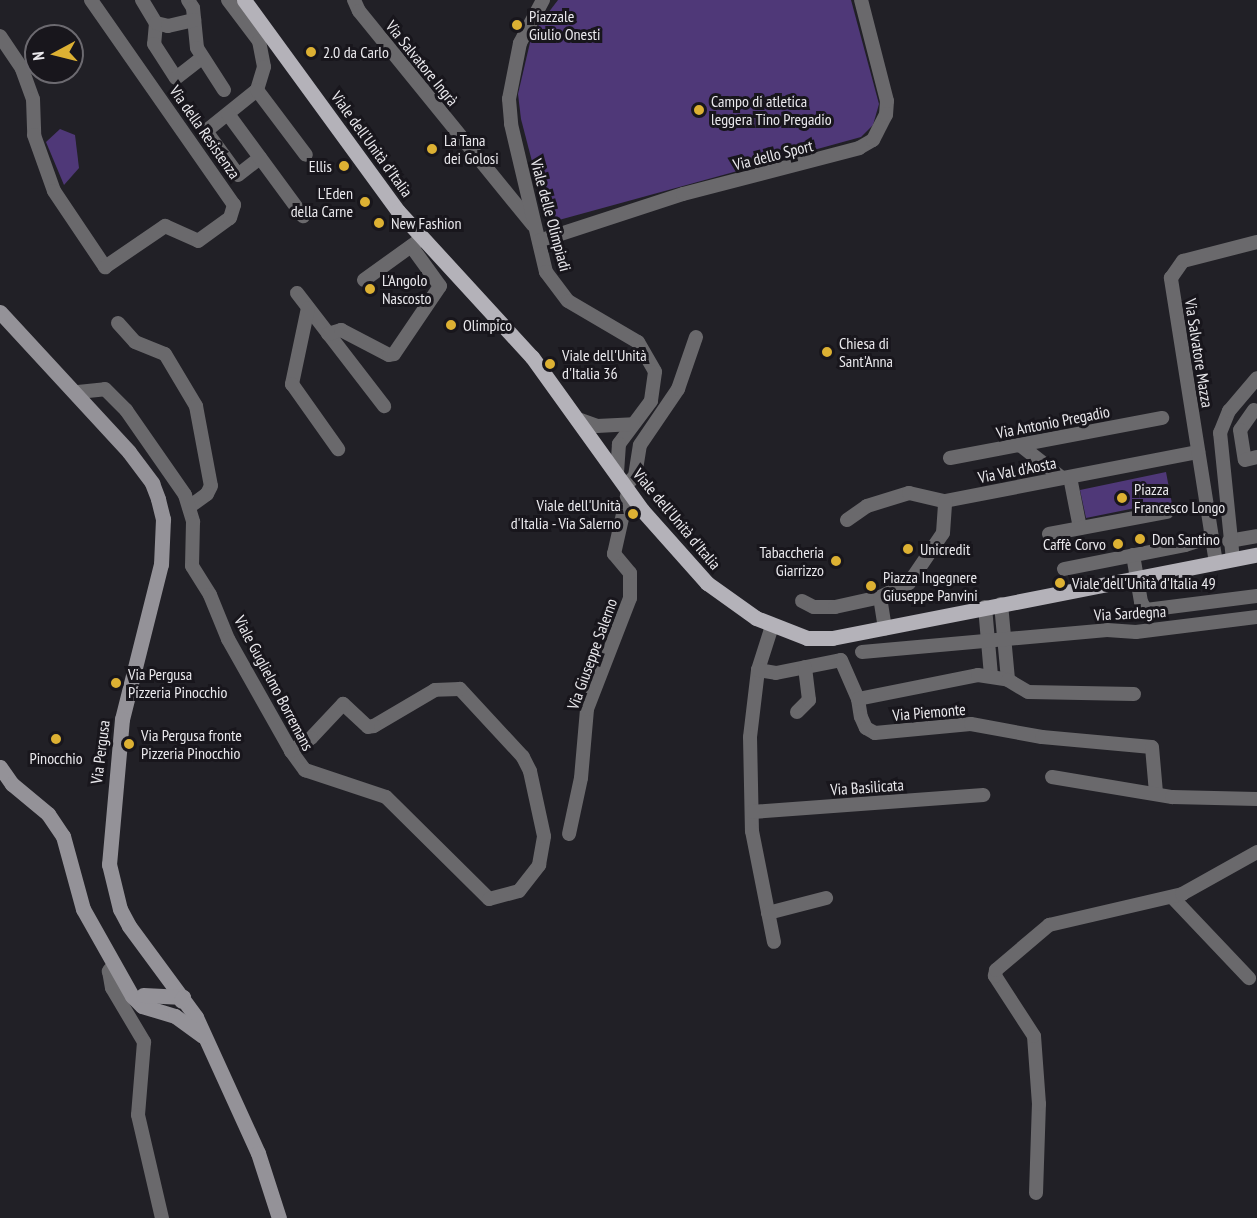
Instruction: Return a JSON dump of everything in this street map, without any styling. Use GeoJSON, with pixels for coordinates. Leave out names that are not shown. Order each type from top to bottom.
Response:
{"type":"FeatureCollection","features":[{"type":"Feature","properties":{"kind":"main road","name":"Viale dell'Unità d'Italia"},"geometry":{"type":"LineString","coordinates":[[244,0],[417,242],[520,341],[623,484],[707,583],[739,608],[772,626],[817,639],[885,629],[1137,577],[1257,555]]}},
{"type":"Feature","properties":{"kind":"main road","name":"Via Pergusa"},"geometry":{"type":"LineString","coordinates":[[0,312],[78,392],[152,483],[163,519],[161,564],[122,719],[109,836],[109,864],[120,909],[154,960],[183,997],[207,1039],[258,1153],[279,1218]]}},
{"type":"Feature","properties":{"kind":"main road"},"geometry":{"type":"LineString","coordinates":[[0,767],[12,784],[48,814],[63,836],[83,909],[126,985],[142,1006],[186,1022],[207,1039]]}},
{"type":"Feature","properties":{"kind":"main road"},"geometry":{"type":"LineString","coordinates":[[143,995],[153,992],[159,981],[154,960]]}},
{"type":"Feature","properties":{"kind":"main road"},"geometry":{"type":"LineString","coordinates":[[126,985],[143,995],[183,997]]}},
{"type":"Feature","properties":{"kind":"main road"},"geometry":{"type":"LineString","coordinates":[[160,1011],[173,1009],[183,997]]}},
{"type":"Feature","properties":{"kind":"street","name":"Via della Resistenza"},"geometry":{"type":"LineString","coordinates":[[0,36],[22,69],[33,99],[34,135],[54,191],[105,267],[165,226],[198,240],[230,218],[234,204],[91,0]]}},
{"type":"Feature","properties":{"kind":"street"},"geometry":{"type":"LineString","coordinates":[[142,0],[156,23],[154,44],[176,78],[202,58]]}},
{"type":"Feature","properties":{"kind":"street"},"geometry":{"type":"LineString","coordinates":[[188,0],[193,8],[202,58],[224,90]]}},
{"type":"Feature","properties":{"kind":"street"},"geometry":{"type":"LineString","coordinates":[[228,0],[259,41],[264,67],[257,90],[206,131],[238,175],[260,158]]}},
{"type":"Feature","properties":{"kind":"street","name":"Via Salvatore Ingrà"},"geometry":{"type":"LineString","coordinates":[[354,0],[359,11],[538,235]]}},
{"type":"Feature","properties":{"kind":"street","name":"Viale delle Olimpiadi"},"geometry":{"type":"LineString","coordinates":[[543,0],[520,43],[509,99],[511,124],[546,273],[560,293],[638,342],[651,361],[654,392],[644,413],[619,444],[597,446]]}},
{"type":"Feature","properties":{"kind":"street","name":"Via dello Sport"},"geometry":{"type":"LineString","coordinates":[[538,235],[859,148],[873,140],[886,115],[887,101],[861,0]]}},
{"type":"Feature","properties":{"kind":"street"},"geometry":{"type":"LineString","coordinates":[[156,23],[168,26],[194,20]]}},
{"type":"Feature","properties":{"kind":"street"},"geometry":{"type":"LineString","coordinates":[[257,90],[306,155]]}},
{"type":"Feature","properties":{"kind":"street"},"geometry":{"type":"LineString","coordinates":[[228,114],[303,216]]}},
{"type":"Feature","properties":{"kind":"street"},"geometry":{"type":"LineString","coordinates":[[328,334],[341,330],[389,355],[394,354],[440,286],[417,242],[364,280]]}},
{"type":"Feature","properties":{"kind":"street","name":"Via Salvatore Mazza"},"geometry":{"type":"LineString","coordinates":[[1216,562],[1172,273],[1183,261],[1257,242]]}},
{"type":"Feature","properties":{"kind":"street"},"geometry":{"type":"LineString","coordinates":[[297,293],[384,406]]}},
{"type":"Feature","properties":{"kind":"street"},"geometry":{"type":"LineString","coordinates":[[308,308],[291,384],[338,449]]}},
{"type":"Feature","properties":{"kind":"street"},"geometry":{"type":"LineString","coordinates":[[118,323],[135,342],[165,354],[196,406],[211,486],[207,494],[189,507]]}},
{"type":"Feature","properties":{"kind":"street"},"geometry":{"type":"LineString","coordinates":[[623,484],[634,476],[640,445],[678,389],[696,338]]}},
{"type":"Feature","properties":{"kind":"street"},"geometry":{"type":"LineString","coordinates":[[1233,560],[1228,534],[1221,433],[1224,419],[1257,378]]}},
{"type":"Feature","properties":{"kind":"street","name":"Viale Guglielmo Borremans"},"geometry":{"type":"LineString","coordinates":[[78,392],[105,388],[126,410],[168,466],[189,507],[193,522],[192,566],[291,751],[314,775],[386,797],[474,889],[489,899],[502,898],[519,891],[539,864],[543,850],[541,814],[523,757],[460,689],[435,690],[374,726],[368,727],[343,704],[311,738],[291,751]]}},
{"type":"Feature","properties":{"kind":"street"},"geometry":{"type":"LineString","coordinates":[[1240,398],[1255,411],[1240,430],[1245,460],[1257,458]]}},
{"type":"Feature","properties":{"kind":"street","name":"Via Antonio Pregadio"},"geometry":{"type":"LineString","coordinates":[[950,458],[1162,418]]}},
{"type":"Feature","properties":{"kind":"street"},"geometry":{"type":"LineString","coordinates":[[578,419],[606,427],[633,424]]}},
{"type":"Feature","properties":{"kind":"street"},"geometry":{"type":"LineString","coordinates":[[597,446],[606,427]]}},
{"type":"Feature","properties":{"kind":"street"},"geometry":{"type":"LineString","coordinates":[[619,444],[623,484]]}},
{"type":"Feature","properties":{"kind":"street"},"geometry":{"type":"LineString","coordinates":[[1020,445],[1066,478],[1080,528]]}},
{"type":"Feature","properties":{"kind":"street","name":"Via Val d'Aosta"},"geometry":{"type":"LineString","coordinates":[[847,520],[867,506],[909,493],[945,501],[1198,452]]}},
{"type":"Feature","properties":{"kind":"street","name":"Via Giuseppe Salerno"},"geometry":{"type":"LineString","coordinates":[[569,834],[581,778],[587,710],[630,598],[630,573],[614,554],[623,484]]}},
{"type":"Feature","properties":{"kind":"street"},"geometry":{"type":"LineString","coordinates":[[802,601],[814,607],[835,607],[880,597],[909,583],[943,533],[945,501]]}},
{"type":"Feature","properties":{"kind":"street"},"geometry":{"type":"LineString","coordinates":[[1049,534],[1167,512]]}},
{"type":"Feature","properties":{"kind":"street"},"geometry":{"type":"LineString","coordinates":[[1064,569],[1133,555],[1211,533],[1257,536]]}},
{"type":"Feature","properties":{"kind":"street"},"geometry":{"type":"LineString","coordinates":[[1133,555],[1137,577]]}},
{"type":"Feature","properties":{"kind":"street","name":"Via Sardegna"},"geometry":{"type":"LineString","coordinates":[[1137,577],[1143,607],[1152,611],[1257,596]]}},
{"type":"Feature","properties":{"kind":"street"},"geometry":{"type":"LineString","coordinates":[[880,597],[885,629]]}},
{"type":"Feature","properties":{"kind":"street"},"geometry":{"type":"LineString","coordinates":[[993,606],[1005,638],[1008,680]]}},
{"type":"Feature","properties":{"kind":"street"},"geometry":{"type":"LineString","coordinates":[[991,675],[988,641],[993,606]]}},
{"type":"Feature","properties":{"kind":"street","name":"Via Sardegna"},"geometry":{"type":"LineString","coordinates":[[988,641],[1107,630],[1136,632],[1257,617]]}},
{"type":"Feature","properties":{"kind":"street"},"geometry":{"type":"LineString","coordinates":[[772,626],[758,670],[750,738],[752,812],[774,942]]}},
{"type":"Feature","properties":{"kind":"street"},"geometry":{"type":"LineString","coordinates":[[862,652],[988,641]]}},
{"type":"Feature","properties":{"kind":"street"},"geometry":{"type":"LineString","coordinates":[[758,670],[776,673],[841,660],[858,699]]}},
{"type":"Feature","properties":{"kind":"street"},"geometry":{"type":"LineString","coordinates":[[797,712],[809,700],[805,667]]}},
{"type":"Feature","properties":{"kind":"street","name":"Via Piemonte"},"geometry":{"type":"LineString","coordinates":[[1134,694],[1028,692],[1008,680],[991,675],[858,699],[861,717],[866,728],[875,733],[971,724],[1042,737],[1152,747],[1156,793]]}},
{"type":"Feature","properties":{"kind":"street"},"geometry":{"type":"LineString","coordinates":[[1052,777],[1156,793],[1257,799]]}},
{"type":"Feature","properties":{"kind":"street","name":"Via Basilicata"},"geometry":{"type":"LineString","coordinates":[[752,812],[983,795]]}},
{"type":"Feature","properties":{"kind":"street"},"geometry":{"type":"LineString","coordinates":[[1036,1193],[1039,1104],[1034,1036],[996,975],[996,969],[1031,937],[1062,920],[1172,897],[1257,852]]}},
{"type":"Feature","properties":{"kind":"street"},"geometry":{"type":"LineString","coordinates":[[1172,897],[1249,978]]}},
{"type":"Feature","properties":{"kind":"street"},"geometry":{"type":"LineString","coordinates":[[768,913],[826,898]]}},
{"type":"Feature","properties":{"kind":"street"},"geometry":{"type":"LineString","coordinates":[[114,964],[109,971],[112,988],[144,1042],[138,1115],[162,1218]]}},
{"type":"Feature","properties":{"kind":"shaded area","name":"Campo di atletica leggera Tino Pregadio"},"geometry":{"type":"Polygon","coordinates":[[[558,0],[851,0],[879,104],[873,125],[861,137],[548,223],[521,119],[518,94],[532,34],[558,0]]]}},
{"type":"Feature","properties":{"kind":"shaded area"},"geometry":{"type":"Polygon","coordinates":[[[60,129],[75,135],[79,168],[64,185],[46,142],[60,129]]]}},
{"type":"Feature","properties":{"kind":"shaded area"},"geometry":{"type":"Polygon","coordinates":[[[1166,472],[1172,504],[1155,504],[1086,518],[1080,490],[1166,472]]]}},
{"type":"Feature","properties":{"kind":"place","name":"Piazzale Giulio Onesti"},"geometry":{"type":"Point","coordinates":[517,25]}},
{"type":"Feature","properties":{"kind":"place","name":"2.0 da Carlo"},"geometry":{"type":"Point","coordinates":[311,52]}},
{"type":"Feature","properties":{"kind":"place","name":"Campo di atletica leggera Tino Pregadio"},"geometry":{"type":"Point","coordinates":[699,110]}},
{"type":"Feature","properties":{"kind":"place","name":"La Tana dei Golosi"},"geometry":{"type":"Point","coordinates":[432,149]}},
{"type":"Feature","properties":{"kind":"place","name":"Ellis"},"geometry":{"type":"Point","coordinates":[344,166]}},
{"type":"Feature","properties":{"kind":"place","name":"L'Eden della Carne"},"geometry":{"type":"Point","coordinates":[365,202]}},
{"type":"Feature","properties":{"kind":"place","name":"New Fashion"},"geometry":{"type":"Point","coordinates":[379,223]}},
{"type":"Feature","properties":{"kind":"place","name":"L'Angolo Nascosto"},"geometry":{"type":"Point","coordinates":[370,289]}},
{"type":"Feature","properties":{"kind":"place","name":"Olimpico"},"geometry":{"type":"Point","coordinates":[451,325]}},
{"type":"Feature","properties":{"kind":"place","name":"Chiesa di Sant'Anna"},"geometry":{"type":"Point","coordinates":[827,352]}},
{"type":"Feature","properties":{"kind":"place","name":"Viale dell'Unità d'Italia 36"},"geometry":{"type":"Point","coordinates":[550,364]}},
{"type":"Feature","properties":{"kind":"place","name":"Piazza Francesco Longo"},"geometry":{"type":"Point","coordinates":[1122,498]}},
{"type":"Feature","properties":{"kind":"place","name":"Viale dell'Unità d'Italia - Via Salerno"},"geometry":{"type":"Point","coordinates":[633,514]}},
{"type":"Feature","properties":{"kind":"place","name":"Don Santino"},"geometry":{"type":"Point","coordinates":[1140,539]}},
{"type":"Feature","properties":{"kind":"place","name":"Caffè Corvo"},"geometry":{"type":"Point","coordinates":[1118,544]}},
{"type":"Feature","properties":{"kind":"place","name":"Unicredit"},"geometry":{"type":"Point","coordinates":[908,549]}},
{"type":"Feature","properties":{"kind":"place","name":"Tabaccheria Giarrizzo"},"geometry":{"type":"Point","coordinates":[836,561]}},
{"type":"Feature","properties":{"kind":"place","name":"Viale dell'Unità d'Italia 49"},"geometry":{"type":"Point","coordinates":[1060,583]}},
{"type":"Feature","properties":{"kind":"place","name":"Piazza Ingegnere Giuseppe Panvini"},"geometry":{"type":"Point","coordinates":[871,586]}},
{"type":"Feature","properties":{"kind":"place","name":"Via Pergusa Pizzeria Pinocchio"},"geometry":{"type":"Point","coordinates":[116,683]}},
{"type":"Feature","properties":{"kind":"place","name":"Pinocchio"},"geometry":{"type":"Point","coordinates":[56,739]}},
{"type":"Feature","properties":{"kind":"place","name":"Via Pergusa fronte Pizzeria Pinocchio"},"geometry":{"type":"Point","coordinates":[129,744]}}]}
